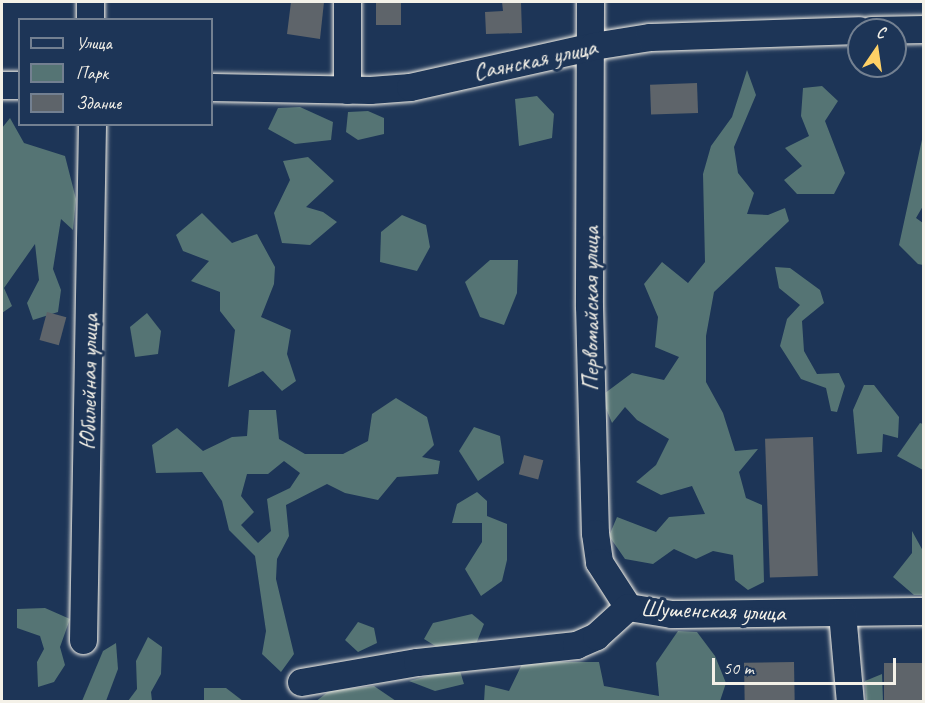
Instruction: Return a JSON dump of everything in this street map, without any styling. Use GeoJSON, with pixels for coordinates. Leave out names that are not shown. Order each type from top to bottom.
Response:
{"type":"FeatureCollection","features":[{"type":"Feature","properties":{"kind":"street"},"geometry":{"type":"LineString","coordinates":[[90,2],[90,18]]}},
{"type":"Feature","properties":{"kind":"street"},"geometry":{"type":"LineString","coordinates":[[347,2],[347,90]]}},
{"type":"Feature","properties":{"kind":"street","name":"Первомайская улица"},"geometry":{"type":"LineString","coordinates":[[590,2],[593,46],[589,306],[595,533],[599,562],[628,607]]}},
{"type":"Feature","properties":{"kind":"street"},"geometry":{"type":"LineString","coordinates":[[907,29],[924,29]]}},
{"type":"Feature","properties":{"kind":"street","name":"Саянская улица"},"geometry":{"type":"LineString","coordinates":[[213,87],[347,90],[410,87],[593,46],[650,37],[847,30]]}},
{"type":"Feature","properties":{"kind":"street"},"geometry":{"type":"LineString","coordinates":[[2,85],[18,85]]}},
{"type":"Feature","properties":{"kind":"street","name":"Юбилейная улица"},"geometry":{"type":"LineString","coordinates":[[82,640],[92,126]]}},
{"type":"Feature","properties":{"kind":"street","name":"Шушенская улица"},"geometry":{"type":"LineString","coordinates":[[301,682],[417,662],[576,645],[596,636],[628,607],[671,614],[924,611]]}},
{"type":"Feature","properties":{"kind":"street"},"geometry":{"type":"LineString","coordinates":[[842,613],[850,702]]}},
{"type":"Feature","properties":{"kind":"green space"},"geometry":{"type":"Polygon","coordinates":[[[747,70],[756,95],[734,147],[738,173],[754,193],[747,214],[768,215],[785,208],[789,221],[714,292],[706,336],[706,382],[723,413],[735,451],[758,449],[739,472],[746,498],[762,505],[764,582],[748,590],[735,580],[733,555],[713,551],[696,559],[674,549],[653,564],[625,559],[609,536],[617,517],[656,532],[669,517],[705,514],[692,486],[661,495],[636,482],[656,465],[669,439],[637,420],[625,407],[612,423],[601,396],[632,373],[664,380],[679,357],[655,347],[658,317],[644,284],[662,262],[688,283],[705,262],[703,174],[711,146],[732,117],[747,70]]]}},
{"type":"Feature","properties":{"kind":"green space"},"geometry":{"type":"Polygon","coordinates":[[[822,86],[838,101],[825,121],[845,173],[834,194],[797,194],[784,180],[802,166],[785,148],[809,136],[801,116],[803,88],[822,86]]]}},
{"type":"Feature","properties":{"kind":"green space"},"geometry":{"type":"Polygon","coordinates":[[[537,96],[554,114],[552,138],[519,146],[515,99],[537,96]]]}},
{"type":"Feature","properties":{"kind":"green space"},"geometry":{"type":"Polygon","coordinates":[[[300,107],[333,122],[331,140],[295,144],[268,129],[278,108],[300,107]]]}},
{"type":"Feature","properties":{"kind":"green space"},"geometry":{"type":"Polygon","coordinates":[[[368,111],[384,118],[384,134],[358,140],[346,132],[348,112],[368,111]]]}},
{"type":"Feature","properties":{"kind":"green space"},"geometry":{"type":"Polygon","coordinates":[[[10,118],[24,143],[65,156],[76,199],[73,230],[61,219],[53,269],[61,290],[58,312],[33,320],[27,303],[39,280],[35,244],[4,288],[12,306],[2,313],[2,128],[10,118]]]}},
{"type":"Feature","properties":{"kind":"green space"},"geometry":{"type":"Polygon","coordinates":[[[923,135],[923,206],[916,218],[923,223],[923,265],[918,264],[899,245],[923,135]]]}},
{"type":"Feature","properties":{"kind":"green space"},"geometry":{"type":"Polygon","coordinates":[[[308,157],[334,181],[306,207],[323,212],[337,222],[310,245],[282,243],[274,213],[290,180],[283,161],[308,157]]]}},
{"type":"Feature","properties":{"kind":"green space"},"geometry":{"type":"Polygon","coordinates":[[[202,213],[232,243],[257,234],[275,267],[274,284],[261,317],[291,330],[287,354],[296,381],[282,391],[263,371],[228,387],[235,330],[220,311],[220,292],[191,281],[209,261],[183,251],[176,235],[202,213]]]}},
{"type":"Feature","properties":{"kind":"green space"},"geometry":{"type":"Polygon","coordinates":[[[402,215],[426,225],[430,247],[417,271],[380,262],[381,232],[402,215]]]}},
{"type":"Feature","properties":{"kind":"green space"},"geometry":{"type":"Polygon","coordinates":[[[490,260],[518,260],[517,293],[504,325],[480,317],[465,282],[490,260]]]}},
{"type":"Feature","properties":{"kind":"green space"},"geometry":{"type":"Polygon","coordinates":[[[775,267],[790,268],[820,290],[824,303],[802,321],[804,351],[817,374],[839,373],[845,386],[837,412],[831,411],[826,388],[801,379],[780,346],[787,319],[800,305],[779,288],[775,267]]]}},
{"type":"Feature","properties":{"kind":"green space"},"geometry":{"type":"Polygon","coordinates":[[[147,313],[161,331],[158,354],[135,357],[130,327],[147,313]]]}},
{"type":"Feature","properties":{"kind":"green space"},"geometry":{"type":"Polygon","coordinates":[[[864,385],[874,385],[899,417],[898,438],[883,434],[882,452],[857,454],[853,410],[864,385]]]}},
{"type":"Feature","properties":{"kind":"green space"},"geometry":{"type":"Polygon","coordinates":[[[396,398],[427,417],[434,445],[422,457],[440,461],[438,474],[397,477],[378,500],[345,493],[327,484],[286,505],[289,536],[277,559],[276,579],[294,654],[281,672],[262,654],[266,631],[255,556],[229,530],[222,501],[202,472],[156,473],[152,445],[177,428],[203,451],[232,437],[247,436],[249,410],[276,410],[279,439],[305,454],[343,454],[368,441],[372,414],[396,398]],[[284,461],[268,474],[247,474],[241,496],[254,512],[241,525],[258,543],[271,531],[267,499],[290,488],[300,473],[284,461]]]}},
{"type":"Feature","properties":{"kind":"green space"},"geometry":{"type":"Polygon","coordinates":[[[920,423],[923,424],[923,470],[897,456],[920,423]]]}},
{"type":"Feature","properties":{"kind":"green space"},"geometry":{"type":"Polygon","coordinates":[[[474,427],[500,436],[504,463],[478,481],[459,451],[474,427]]]}},
{"type":"Feature","properties":{"kind":"green space"},"geometry":{"type":"Polygon","coordinates":[[[477,492],[487,501],[487,516],[507,524],[507,560],[502,581],[481,596],[465,569],[482,542],[482,523],[452,523],[457,504],[477,492]]]}},
{"type":"Feature","properties":{"kind":"green space"},"geometry":{"type":"Polygon","coordinates":[[[912,531],[923,551],[923,595],[914,595],[893,577],[912,553],[912,531]]]}},
{"type":"Feature","properties":{"kind":"green space"},"geometry":{"type":"Polygon","coordinates":[[[45,608],[70,619],[60,647],[65,665],[54,682],[38,687],[37,662],[44,649],[40,636],[17,628],[17,609],[45,608]]]}},
{"type":"Feature","properties":{"kind":"green space"},"geometry":{"type":"Polygon","coordinates":[[[472,614],[484,624],[476,644],[450,655],[424,639],[433,623],[472,614]]]}},
{"type":"Feature","properties":{"kind":"green space"},"geometry":{"type":"Polygon","coordinates":[[[358,622],[374,628],[377,643],[358,652],[345,640],[358,622]]]}},
{"type":"Feature","properties":{"kind":"green space"},"geometry":{"type":"Polygon","coordinates":[[[678,631],[697,632],[715,656],[726,683],[720,701],[484,702],[485,685],[509,691],[523,662],[599,662],[604,686],[659,696],[656,663],[678,631]]]}},
{"type":"Feature","properties":{"kind":"green space"},"geometry":{"type":"Polygon","coordinates":[[[148,637],[162,647],[161,674],[151,692],[152,701],[128,701],[137,689],[136,661],[148,637]]]}},
{"type":"Feature","properties":{"kind":"green space"},"geometry":{"type":"Polygon","coordinates":[[[116,643],[118,669],[106,701],[82,701],[103,651],[116,643]]]}},
{"type":"Feature","properties":{"kind":"green space"},"geometry":{"type":"Polygon","coordinates":[[[448,671],[460,671],[464,684],[435,691],[409,681],[448,671]]]}},
{"type":"Feature","properties":{"kind":"green space"},"geometry":{"type":"Polygon","coordinates":[[[882,674],[883,701],[866,701],[865,681],[882,674]]]}},
{"type":"Feature","properties":{"kind":"green space"},"geometry":{"type":"Polygon","coordinates":[[[374,686],[396,701],[315,702],[329,691],[374,686]]]}},
{"type":"Feature","properties":{"kind":"green space"},"geometry":{"type":"Polygon","coordinates":[[[204,688],[226,688],[243,701],[204,701],[204,688]]]}},
{"type":"Feature","properties":{"kind":"building"},"geometry":{"type":"Polygon","coordinates":[[[291,2],[324,2],[320,39],[287,34],[291,2]]]}},
{"type":"Feature","properties":{"kind":"building"},"geometry":{"type":"Polygon","coordinates":[[[376,2],[401,2],[401,25],[376,25],[376,2]]]}},
{"type":"Feature","properties":{"kind":"building"},"geometry":{"type":"Polygon","coordinates":[[[502,2],[521,2],[522,33],[486,34],[485,12],[503,11],[502,2]]]}},
{"type":"Feature","properties":{"kind":"building"},"geometry":{"type":"Polygon","coordinates":[[[697,83],[698,113],[651,115],[650,85],[697,83]]]}},
{"type":"Feature","properties":{"kind":"building"},"geometry":{"type":"Polygon","coordinates":[[[47,312],[66,317],[59,345],[39,340],[47,312]]]}},
{"type":"Feature","properties":{"kind":"building"},"geometry":{"type":"Polygon","coordinates":[[[813,437],[818,576],[770,578],[765,439],[813,437]]]}},
{"type":"Feature","properties":{"kind":"building"},"geometry":{"type":"Polygon","coordinates":[[[524,455],[543,460],[538,479],[519,474],[524,455]]]}},
{"type":"Feature","properties":{"kind":"building"},"geometry":{"type":"Polygon","coordinates":[[[794,662],[795,702],[745,702],[744,663],[794,662]]]}},
{"type":"Feature","properties":{"kind":"building"},"geometry":{"type":"Polygon","coordinates":[[[884,663],[924,663],[924,702],[884,702],[884,663]]]}}]}
